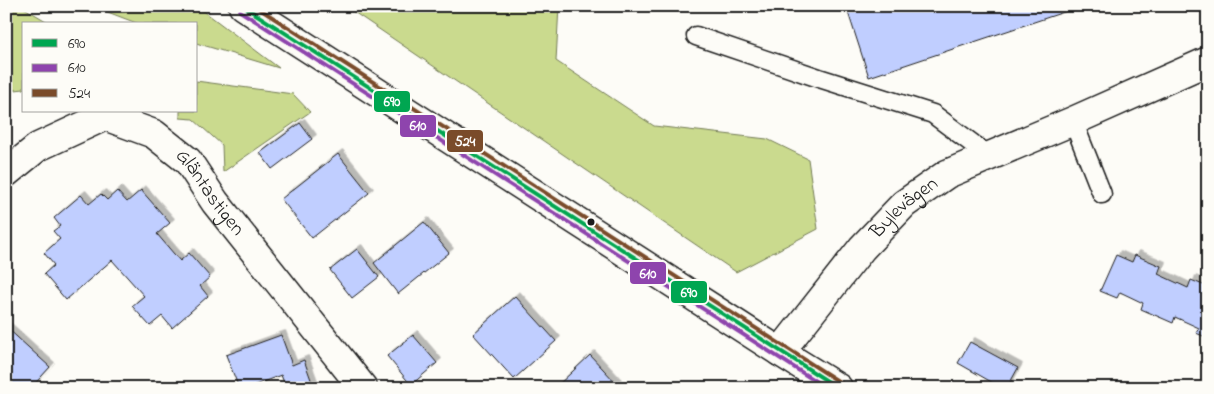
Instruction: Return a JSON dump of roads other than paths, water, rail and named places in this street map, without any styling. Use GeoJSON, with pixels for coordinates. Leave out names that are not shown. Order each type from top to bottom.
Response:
{"type":"FeatureCollection","features":[{"type":"Feature","properties":{"kind":"street"},"geometry":{"type":"LineString","coordinates":[[243,6],[838,388]]}},
{"type":"Feature","properties":{"kind":"street","name":"Bylevägen"},"geometry":{"type":"LineString","coordinates":[[780,352],[862,248],[904,204],[947,174],[1073,121],[1208,60]]}},
{"type":"Feature","properties":{"kind":"street","name":"Gläntastigen"},"geometry":{"type":"LineString","coordinates":[[6,173],[38,147],[105,116],[154,134],[188,161],[215,202],[364,388]]}},
{"type":"Feature","properties":{"kind":"lane"},"geometry":{"type":"LineString","coordinates":[[696,36],[933,114],[989,156]]}},
{"type":"Feature","properties":{"kind":"lane"},"geometry":{"type":"LineString","coordinates":[[1073,121],[1102,194]]}}]}
